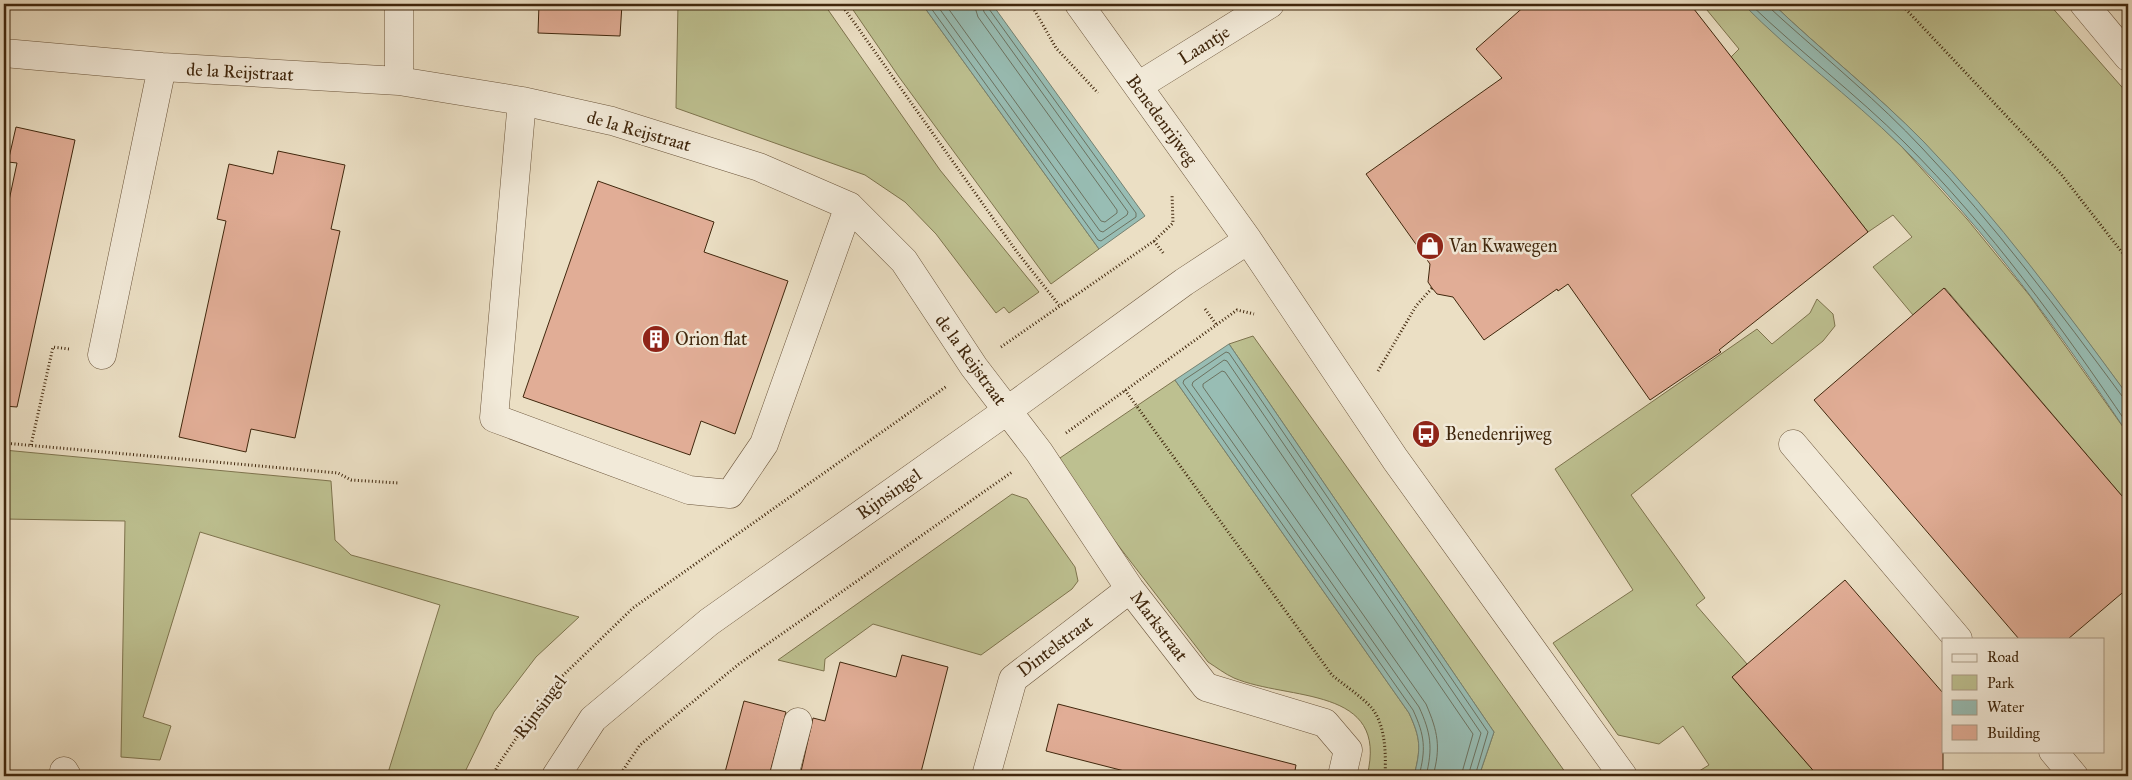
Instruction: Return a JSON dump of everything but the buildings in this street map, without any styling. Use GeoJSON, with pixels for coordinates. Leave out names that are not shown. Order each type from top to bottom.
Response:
{"type":"FeatureCollection","features":[{"type":"Feature","properties":{"kind":"street"},"geometry":{"type":"LineString","coordinates":[[399,4],[399,81]]}},
{"type":"Feature","properties":{"kind":"street","name":"Benedenrijweg"},"geometry":{"type":"LineString","coordinates":[[1079,4],[1248,240],[1395,459],[1624,776]]}},
{"type":"Feature","properties":{"kind":"street","name":"Laantje"},"geometry":{"type":"LineString","coordinates":[[1138,86],[1270,4]]}},
{"type":"Feature","properties":{"kind":"street"},"geometry":{"type":"LineString","coordinates":[[2084,4],[2128,57]]}},
{"type":"Feature","properties":{"kind":"street","name":"de la Reijstraat"},"geometry":{"type":"LineString","coordinates":[[4,53],[162,67],[399,81],[522,101],[612,121],[750,164],[849,206],[904,261],[974,367],[1008,410]]}},
{"type":"Feature","properties":{"kind":"street","name":"de la Reijstraat"},"geometry":{"type":"LineString","coordinates":[[102,355],[162,67]]}},
{"type":"Feature","properties":{"kind":"street"},"geometry":{"type":"LineString","coordinates":[[522,101],[494,418],[689,490],[730,494],[764,444],[849,206]]}},
{"type":"Feature","properties":{"kind":"street","name":"Rijnsingel"},"geometry":{"type":"LineString","coordinates":[[556,776],[593,719],[709,622],[1008,410],[1184,282],[1248,240]]}},
{"type":"Feature","properties":{"kind":"street","name":"Markstraat"},"geometry":{"type":"LineString","coordinates":[[1008,410],[1039,452],[1130,588],[1206,687],[1324,723],[1348,750],[1342,776]]}},
{"type":"Feature","properties":{"kind":"street"},"geometry":{"type":"LineString","coordinates":[[1793,444],[1957,638]]}},
{"type":"Feature","properties":{"kind":"street","name":"Dintelstraat"},"geometry":{"type":"LineString","coordinates":[[986,776],[1013,678],[1130,588]]}},
{"type":"Feature","properties":{"kind":"street"},"geometry":{"type":"LineString","coordinates":[[784,776],[798,722]]}},
{"type":"Feature","properties":{"kind":"street"},"geometry":{"type":"LineString","coordinates":[[2054,752],[2074,776]]}},
{"type":"Feature","properties":{"kind":"path"},"geometry":{"type":"LineString","coordinates":[[841,4],[1017,252],[1059,305]]}},
{"type":"Feature","properties":{"kind":"path","name":"Benedenrijweg"},"geometry":{"type":"LineString","coordinates":[[1031,4],[1056,48],[1099,94]]}},
{"type":"Feature","properties":{"kind":"path"},"geometry":{"type":"LineString","coordinates":[[1901,4],[2061,174],[2128,260]]}},
{"type":"Feature","properties":{"kind":"path","name":"Benedenrijweg"},"geometry":{"type":"LineString","coordinates":[[1154,241],[1173,223],[1172,194],[1166,186]]}},
{"type":"Feature","properties":{"kind":"path","name":"Rijnsingel"},"geometry":{"type":"LineString","coordinates":[[493,776],[498,765],[551,687],[634,608],[1059,305],[1154,241]]}},
{"type":"Feature","properties":{"kind":"path"},"geometry":{"type":"LineString","coordinates":[[1377,371],[1416,306],[1432,288]]}},
{"type":"Feature","properties":{"kind":"path"},"geometry":{"type":"LineString","coordinates":[[619,776],[640,745],[739,664],[1216,324]]}},
{"type":"Feature","properties":{"kind":"path"},"geometry":{"type":"LineString","coordinates":[[32,445],[53,347],[102,355]]}},
{"type":"Feature","properties":{"kind":"path"},"geometry":{"type":"LineString","coordinates":[[1125,390],[1332,675],[1370,706],[1381,724],[1386,757],[1385,776]]}},
{"type":"Feature","properties":{"kind":"path"},"geometry":{"type":"LineString","coordinates":[[4,443],[338,473],[351,480],[399,483]]}},
{"type":"Feature","properties":{"kind":"green space"},"geometry":{"type":"Polygon","coordinates":[[[678,4],[824,4],[940,170],[1039,292],[1009,313],[1004,307],[996,313],[936,234],[905,202],[865,175],[676,108],[678,4]]]}},
{"type":"Feature","properties":{"kind":"green space"},"geometry":{"type":"Polygon","coordinates":[[[849,4],[922,4],[1099,249],[1051,284],[899,77],[849,4]]]}},
{"type":"Feature","properties":{"kind":"green space"},"geometry":{"type":"Polygon","coordinates":[[[1702,4],[1743,4],[1869,115],[1902,147],[1967,219],[2030,296],[2128,434],[2128,503],[1945,288],[1913,315],[1873,267],[1912,237],[1893,215],[1868,232],[1731,57],[1739,49],[1702,4]]]}},
{"type":"Feature","properties":{"kind":"green space"},"geometry":{"type":"Polygon","coordinates":[[[1773,4],[2049,4],[2128,94],[2128,396],[2006,236],[1926,145],[1773,4]]]}},
{"type":"Feature","properties":{"kind":"green space"},"geometry":{"type":"Polygon","coordinates":[[[1817,299],[1833,314],[1835,326],[1823,341],[1631,495],[1705,598],[1696,605],[1747,664],[1732,677],[1818,776],[1691,776],[1709,765],[1683,726],[1659,744],[1618,735],[1553,643],[1633,590],[1555,469],[1757,329],[1772,344],[1810,313],[1817,299]]]}},
{"type":"Feature","properties":{"kind":"green space"},"geometry":{"type":"Polygon","coordinates":[[[1253,336],[1568,776],[1479,776],[1494,732],[1229,344],[1253,336]]]}},
{"type":"Feature","properties":{"kind":"green space"},"geometry":{"type":"Polygon","coordinates":[[[1175,380],[1409,713],[1419,744],[1414,776],[1367,776],[1370,747],[1364,726],[1349,711],[1329,701],[1256,685],[1234,678],[1208,662],[1054,462],[1175,380]]]}},
{"type":"Feature","properties":{"kind":"green space"},"geometry":{"type":"Polygon","coordinates":[[[4,450],[331,481],[335,540],[351,555],[579,617],[536,657],[494,712],[463,776],[387,776],[440,605],[200,532],[143,717],[171,726],[160,760],[121,757],[125,521],[4,519],[4,450]]]}},
{"type":"Feature","properties":{"kind":"green space"},"geometry":{"type":"Polygon","coordinates":[[[1012,494],[1027,499],[1075,567],[1078,581],[1072,589],[981,655],[873,624],[825,659],[824,671],[778,660],[1012,494]]]}},
{"type":"Feature","properties":{"kind":"water"},"geometry":{"type":"Polygon","coordinates":[[[922,4],[992,4],[1145,216],[1099,249],[922,4]]]}},
{"type":"Feature","properties":{"kind":"water"},"geometry":{"type":"Polygon","coordinates":[[[1743,4],[1773,4],[1887,106],[1951,171],[2029,264],[2126,393],[2128,396],[2128,434],[2022,284],[1964,213],[1901,146],[1743,4]]]}},
{"type":"Feature","properties":{"kind":"water"},"geometry":{"type":"Polygon","coordinates":[[[1229,344],[1494,732],[1479,776],[1414,776],[1419,744],[1409,713],[1175,380],[1229,344]]]}},
{"type":"Feature","properties":{"kind":"place","name":"Van Kwawegen"},"geometry":{"type":"Point","coordinates":[1430,246]}},
{"type":"Feature","properties":{"kind":"place","name":"Orion flat"},"geometry":{"type":"Point","coordinates":[656,339]}},
{"type":"Feature","properties":{"kind":"place","name":"Benedenrijweg"},"geometry":{"type":"Point","coordinates":[1426,434]}}]}
